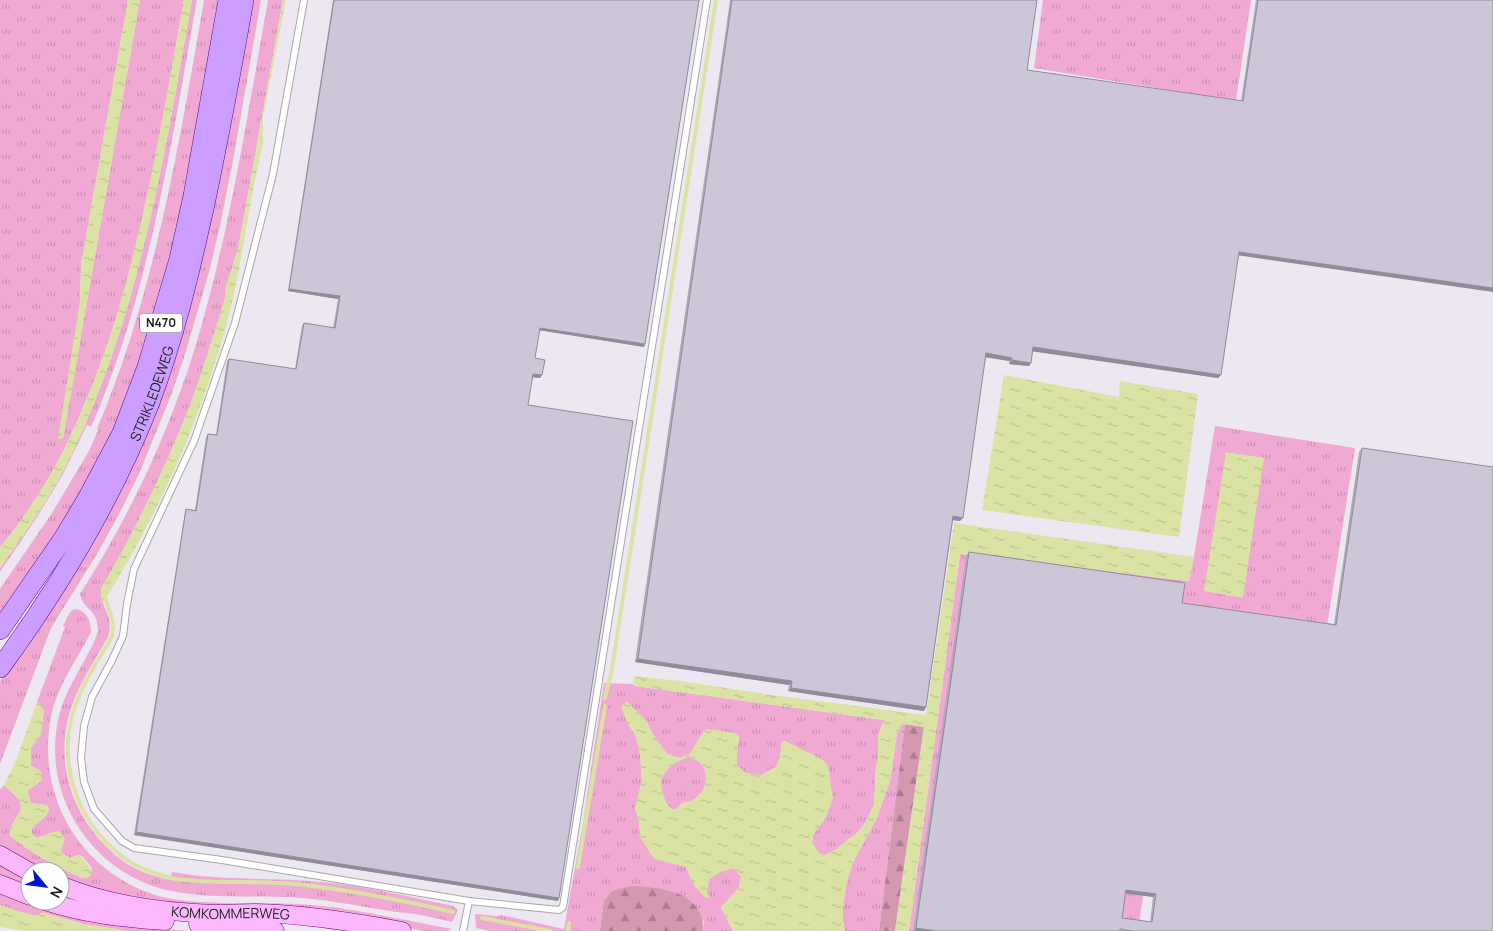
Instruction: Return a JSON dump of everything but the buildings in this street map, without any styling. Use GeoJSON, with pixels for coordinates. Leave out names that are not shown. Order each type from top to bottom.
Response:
{"type":"FeatureCollection","features":[{"type":"Feature","properties":{"kind":"main road","name":"STRIKLEDEWEG"},"geometry":{"type":"LineString","coordinates":[[0,630],[64,539],[87,499],[122,433],[147,367],[179,259],[191,205],[228,0]]}},
{"type":"Feature","properties":{"kind":"main road","name":"STRIKLEDEWEG"},"geometry":{"type":"LineString","coordinates":[[0,668],[31,625],[69,565],[101,509],[149,404],[171,339],[192,264],[219,137],[244,0]]}},
{"type":"Feature","properties":{"kind":"main road"},"geometry":{"type":"LineString","coordinates":[[0,855],[20,866]]}},
{"type":"Feature","properties":{"kind":"main road"},"geometry":{"type":"LineString","coordinates":[[0,884],[20,892]]}},
{"type":"Feature","properties":{"kind":"main road","name":"KOMKOMMERWEG"},"geometry":{"type":"LineString","coordinates":[[70,889],[101,899],[138,907],[214,914],[255,913],[326,918],[402,931]]}},
{"type":"Feature","properties":{"kind":"main road","name":"KOMKOMMERWEG"},"geometry":{"type":"LineString","coordinates":[[70,908],[132,919],[275,931]]}},
{"type":"Feature","properties":{"kind":"lane"},"geometry":{"type":"LineString","coordinates":[[304,0],[273,174],[235,323],[194,441],[134,570],[123,636],[92,697],[84,726],[81,758],[84,782],[94,809],[122,841],[134,848],[222,860],[469,901],[559,910],[563,906],[707,0]]}},
{"type":"Feature","properties":{"kind":"lane"},"geometry":{"type":"LineString","coordinates":[[463,931],[469,901]]}},
{"type":"Feature","properties":{"kind":"green space"},"geometry":{"type":"Polygon","coordinates":[[[0,0],[128,0],[81,265],[80,301],[63,438],[140,0],[184,0],[166,105],[145,209],[118,312],[101,363],[64,450],[51,474],[0,548],[0,0]]]}},
{"type":"Feature","properties":{"kind":"green space"},"geometry":{"type":"Polygon","coordinates":[[[192,0],[197,0],[168,163],[144,271],[129,324],[91,427],[87,425],[62,476],[0,572],[0,568],[40,510],[66,465],[97,395],[117,341],[148,229],[172,114],[192,0]]]}},
{"type":"Feature","properties":{"kind":"green space"},"geometry":{"type":"Polygon","coordinates":[[[204,0],[218,0],[212,32],[212,68],[152,339],[99,468],[0,621],[0,589],[52,513],[89,451],[135,325],[163,218],[204,0]]]}},
{"type":"Feature","properties":{"kind":"green space"},"geometry":{"type":"Polygon","coordinates":[[[246,0],[261,0],[220,226],[186,351],[172,393],[139,474],[97,554],[51,628],[0,764],[0,681],[34,634],[79,565],[246,0]]]}},
{"type":"Feature","properties":{"kind":"green space"},"geometry":{"type":"Polygon","coordinates":[[[268,0],[283,0],[238,249],[225,290],[221,312],[195,392],[181,427],[150,498],[101,589],[101,596],[109,617],[110,629],[108,637],[85,677],[71,708],[65,736],[66,770],[76,802],[93,832],[120,859],[145,873],[170,880],[172,872],[209,877],[303,881],[355,886],[453,906],[458,910],[452,922],[415,914],[315,899],[187,894],[143,882],[119,869],[97,850],[80,829],[66,804],[58,778],[55,750],[61,709],[70,686],[98,632],[96,618],[84,604],[80,594],[98,566],[145,477],[172,415],[194,351],[227,221],[245,133],[268,0]]]}},
{"type":"Feature","properties":{"kind":"green space"},"geometry":{"type":"Polygon","coordinates":[[[1043,0],[1251,0],[1236,101],[1034,68],[1043,0]]]}},
{"type":"Feature","properties":{"kind":"green space"},"geometry":{"type":"Polygon","coordinates":[[[1215,426],[1355,448],[1327,626],[1185,607],[1138,931],[909,931],[960,554],[1189,581],[1215,426]]]}},
{"type":"Feature","properties":{"kind":"green space"},"geometry":{"type":"Polygon","coordinates":[[[75,609],[82,611],[90,623],[91,632],[63,684],[54,706],[48,748],[51,778],[59,806],[72,832],[90,854],[112,873],[138,888],[167,898],[204,902],[322,906],[371,913],[452,929],[448,931],[423,931],[370,920],[165,907],[70,883],[70,872],[83,878],[92,868],[82,856],[78,855],[70,858],[62,853],[61,849],[64,839],[41,836],[38,838],[33,835],[31,830],[45,817],[49,808],[46,805],[31,803],[28,790],[40,782],[37,769],[31,766],[31,747],[38,739],[39,703],[37,702],[65,627],[63,626],[70,612],[75,609]]]}},
{"type":"Feature","properties":{"kind":"green space"},"geometry":{"type":"Polygon","coordinates":[[[604,683],[633,684],[635,686],[884,720],[878,735],[874,804],[866,822],[858,832],[835,850],[823,856],[812,843],[813,835],[826,817],[801,750],[785,741],[782,742],[780,758],[776,767],[761,775],[745,773],[737,765],[739,737],[705,729],[690,754],[679,758],[667,754],[652,733],[647,722],[628,724],[636,736],[640,754],[642,781],[635,808],[639,821],[640,837],[686,867],[695,887],[707,892],[709,879],[720,872],[733,868],[741,876],[739,888],[721,907],[733,931],[703,931],[704,921],[604,901],[600,931],[491,931],[476,928],[475,914],[501,915],[564,929],[583,823],[604,683]]]}},
{"type":"Feature","properties":{"kind":"green space"},"geometry":{"type":"Polygon","coordinates":[[[901,724],[905,724],[879,931],[845,931],[843,907],[846,885],[853,862],[877,818],[890,781],[897,733],[901,724]]]}},
{"type":"Feature","properties":{"kind":"green space"},"geometry":{"type":"Polygon","coordinates":[[[905,724],[924,727],[895,931],[879,931],[905,724]]]}},
{"type":"Feature","properties":{"kind":"green space"},"geometry":{"type":"Polygon","coordinates":[[[686,758],[695,759],[701,764],[705,771],[704,787],[700,794],[692,800],[682,803],[676,809],[672,809],[664,799],[661,781],[665,772],[673,764],[686,758]]]}},
{"type":"Feature","properties":{"kind":"green space"},"geometry":{"type":"Polygon","coordinates":[[[4,785],[19,799],[21,806],[21,810],[13,823],[9,835],[49,861],[20,862],[0,851],[0,790],[4,785]]]}},
{"type":"Feature","properties":{"kind":"green space"},"geometry":{"type":"Polygon","coordinates":[[[0,861],[20,872],[20,887],[0,879],[0,861]]]}},
{"type":"Feature","properties":{"kind":"green space"},"geometry":{"type":"Polygon","coordinates":[[[631,886],[667,890],[689,900],[697,908],[702,918],[703,931],[600,931],[604,901],[612,891],[631,886]]]}},
{"type":"Feature","properties":{"kind":"green space"},"geometry":{"type":"Polygon","coordinates":[[[0,888],[20,896],[20,911],[70,911],[165,929],[190,931],[129,931],[84,924],[43,913],[34,916],[0,905],[0,888]]]}},
{"type":"Feature","properties":{"kind":"water"},"geometry":{"type":"Polygon","coordinates":[[[128,0],[140,0],[63,439],[58,439],[80,301],[81,265],[128,0]]]}},
{"type":"Feature","properties":{"kind":"water"},"geometry":{"type":"Polygon","coordinates":[[[184,0],[192,0],[172,114],[148,229],[117,341],[97,395],[66,465],[40,510],[0,568],[0,549],[31,506],[63,452],[90,391],[110,337],[140,226],[184,0]]]}},
{"type":"Feature","properties":{"kind":"water"},"geometry":{"type":"Polygon","coordinates":[[[283,0],[286,0],[263,117],[263,144],[236,284],[225,330],[202,401],[174,471],[141,538],[103,603],[101,589],[150,498],[171,451],[191,403],[221,312],[225,290],[238,249],[283,0]]]}},
{"type":"Feature","properties":{"kind":"water"},"geometry":{"type":"Polygon","coordinates":[[[1004,375],[1119,397],[1120,381],[1198,394],[1179,537],[982,510],[1004,375]]]}},
{"type":"Feature","properties":{"kind":"water"},"geometry":{"type":"Polygon","coordinates":[[[1226,452],[1264,458],[1243,598],[1204,591],[1226,452]]]}},
{"type":"Feature","properties":{"kind":"water"},"geometry":{"type":"Polygon","coordinates":[[[954,523],[1194,557],[1189,581],[960,554],[909,931],[895,931],[924,727],[902,724],[897,733],[890,781],[877,818],[853,862],[846,885],[843,907],[845,931],[733,931],[721,907],[739,888],[741,876],[733,868],[720,872],[709,879],[707,892],[710,898],[706,898],[695,887],[686,867],[654,859],[640,837],[639,821],[635,808],[642,781],[640,754],[636,736],[628,724],[621,707],[627,701],[647,722],[652,733],[667,754],[678,758],[690,754],[705,729],[736,733],[739,736],[737,765],[745,773],[761,775],[776,767],[780,758],[782,742],[785,741],[822,759],[828,766],[833,799],[826,817],[813,835],[812,843],[818,852],[824,856],[858,832],[866,822],[874,804],[878,735],[884,720],[635,686],[633,684],[634,676],[926,715],[954,523]],[[686,758],[675,763],[669,768],[661,781],[663,794],[669,807],[672,809],[676,809],[682,803],[692,800],[700,794],[704,787],[705,771],[695,759],[686,758]]]}},
{"type":"Feature","properties":{"kind":"water"},"geometry":{"type":"Polygon","coordinates":[[[37,702],[44,712],[41,735],[31,747],[31,766],[41,771],[42,780],[28,790],[28,792],[31,803],[46,805],[49,808],[45,817],[31,830],[32,834],[38,838],[59,831],[65,839],[61,849],[62,853],[70,858],[78,855],[81,856],[92,870],[88,878],[70,873],[70,861],[48,861],[9,835],[21,808],[17,796],[4,785],[17,758],[37,702]]]}},
{"type":"Feature","properties":{"kind":"water"},"geometry":{"type":"Polygon","coordinates":[[[0,905],[34,915],[43,913],[84,924],[129,931],[23,931],[0,927],[0,905]]]}},
{"type":"Feature","properties":{"kind":"waterway"},"geometry":{"type":"LineString","coordinates":[[605,698],[611,675],[716,0]]}},
{"type":"Feature","properties":{"kind":"waterway"},"geometry":{"type":"LineString","coordinates":[[105,594],[113,631],[78,698],[71,720],[68,753],[73,786],[86,816],[115,851],[142,868],[175,879],[209,882],[296,884],[336,889],[453,912]]}},
{"type":"Feature","properties":{"kind":"waterway"},"geometry":{"type":"LineString","coordinates":[[578,867],[605,706]]}},
{"type":"Feature","properties":{"kind":"waterway"},"geometry":{"type":"LineString","coordinates":[[482,918],[550,931]]}},
{"type":"Feature","properties":{"kind":"waterway"},"geometry":{"type":"LineString","coordinates":[[568,931],[569,923]]}}]}
